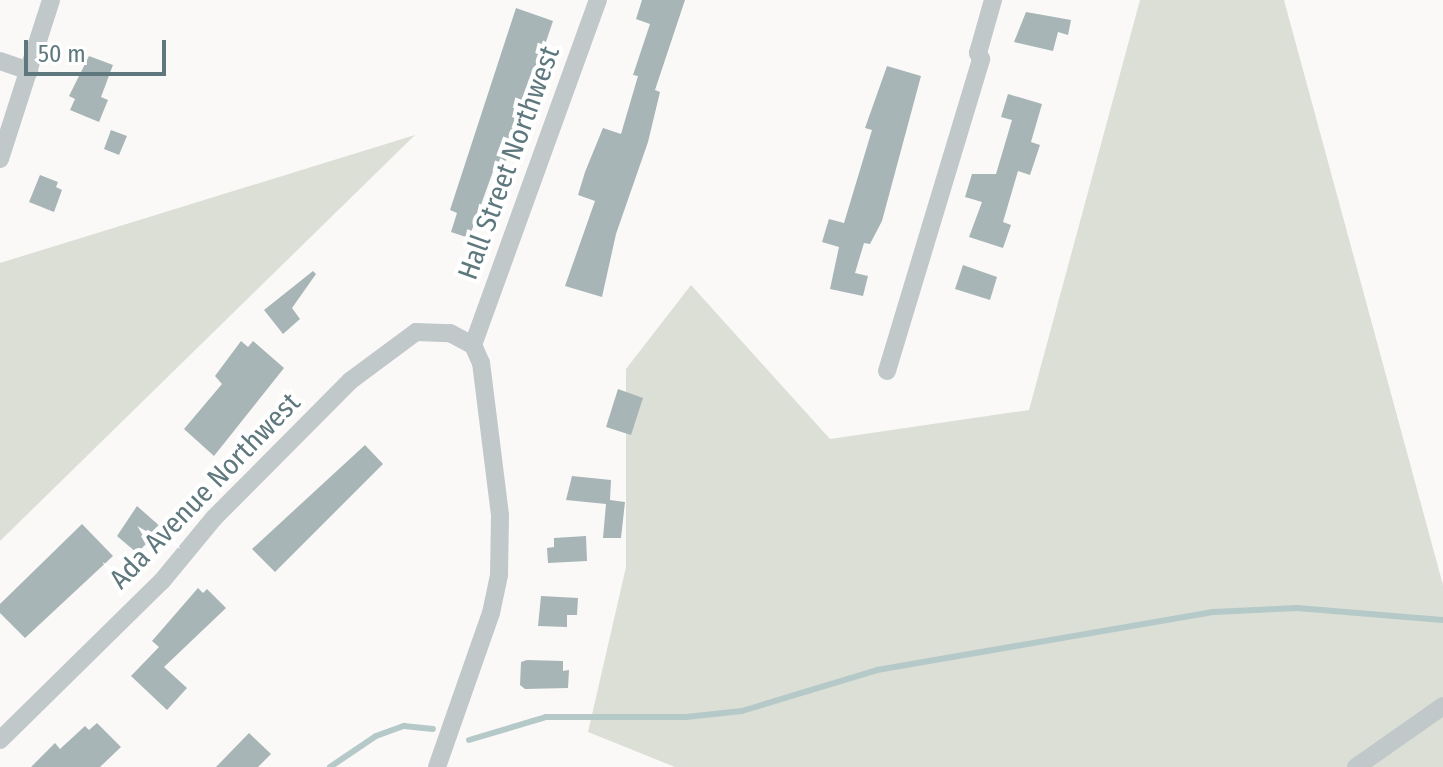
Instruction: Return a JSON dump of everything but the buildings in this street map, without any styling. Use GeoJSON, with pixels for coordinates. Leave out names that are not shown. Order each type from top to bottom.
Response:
{"type":"FeatureCollection","features":[{"type":"Feature","properties":{"kind":"street"},"geometry":{"type":"LineString","coordinates":[[0,159],[51,0]]}},
{"type":"Feature","properties":{"kind":"street","name":"Hall Street Northwest"},"geometry":{"type":"LineString","coordinates":[[473,345],[598,0]]}},
{"type":"Feature","properties":{"kind":"street"},"geometry":{"type":"LineString","coordinates":[[887,371],[981,59],[978,53],[993,0]]}},
{"type":"Feature","properties":{"kind":"street"},"geometry":{"type":"LineString","coordinates":[[0,61],[29,71]]}},
{"type":"Feature","properties":{"kind":"street","name":"Ada Avenue Northwest"},"geometry":{"type":"LineString","coordinates":[[0,740],[162,581],[214,518],[350,381],[416,332],[450,333],[473,345]]}},
{"type":"Feature","properties":{"kind":"street"},"geometry":{"type":"LineString","coordinates":[[437,767],[491,613],[499,574],[500,515],[481,363],[473,345]]}},
{"type":"Feature","properties":{"kind":"street"},"geometry":{"type":"LineString","coordinates":[[1356,767],[1443,706]]}},
{"type":"Feature","properties":{"kind":"shaded area"},"geometry":{"type":"Polygon","coordinates":[[[1140,0],[1284,0],[1443,585],[1443,767],[675,767],[588,732],[626,567],[626,369],[691,285],[830,439],[1029,410],[1140,0]]]}},
{"type":"Feature","properties":{"kind":"shaded area"},"geometry":{"type":"Polygon","coordinates":[[[415,135],[0,541],[0,263],[415,135]]]}},
{"type":"Feature","properties":{"kind":"waterway"},"geometry":{"type":"LineString","coordinates":[[469,740],[546,717],[686,717],[742,711],[877,670],[1213,612],[1297,608],[1443,620]]}},
{"type":"Feature","properties":{"kind":"waterway"},"geometry":{"type":"LineString","coordinates":[[330,767],[376,736],[404,726],[433,729]]}}]}
